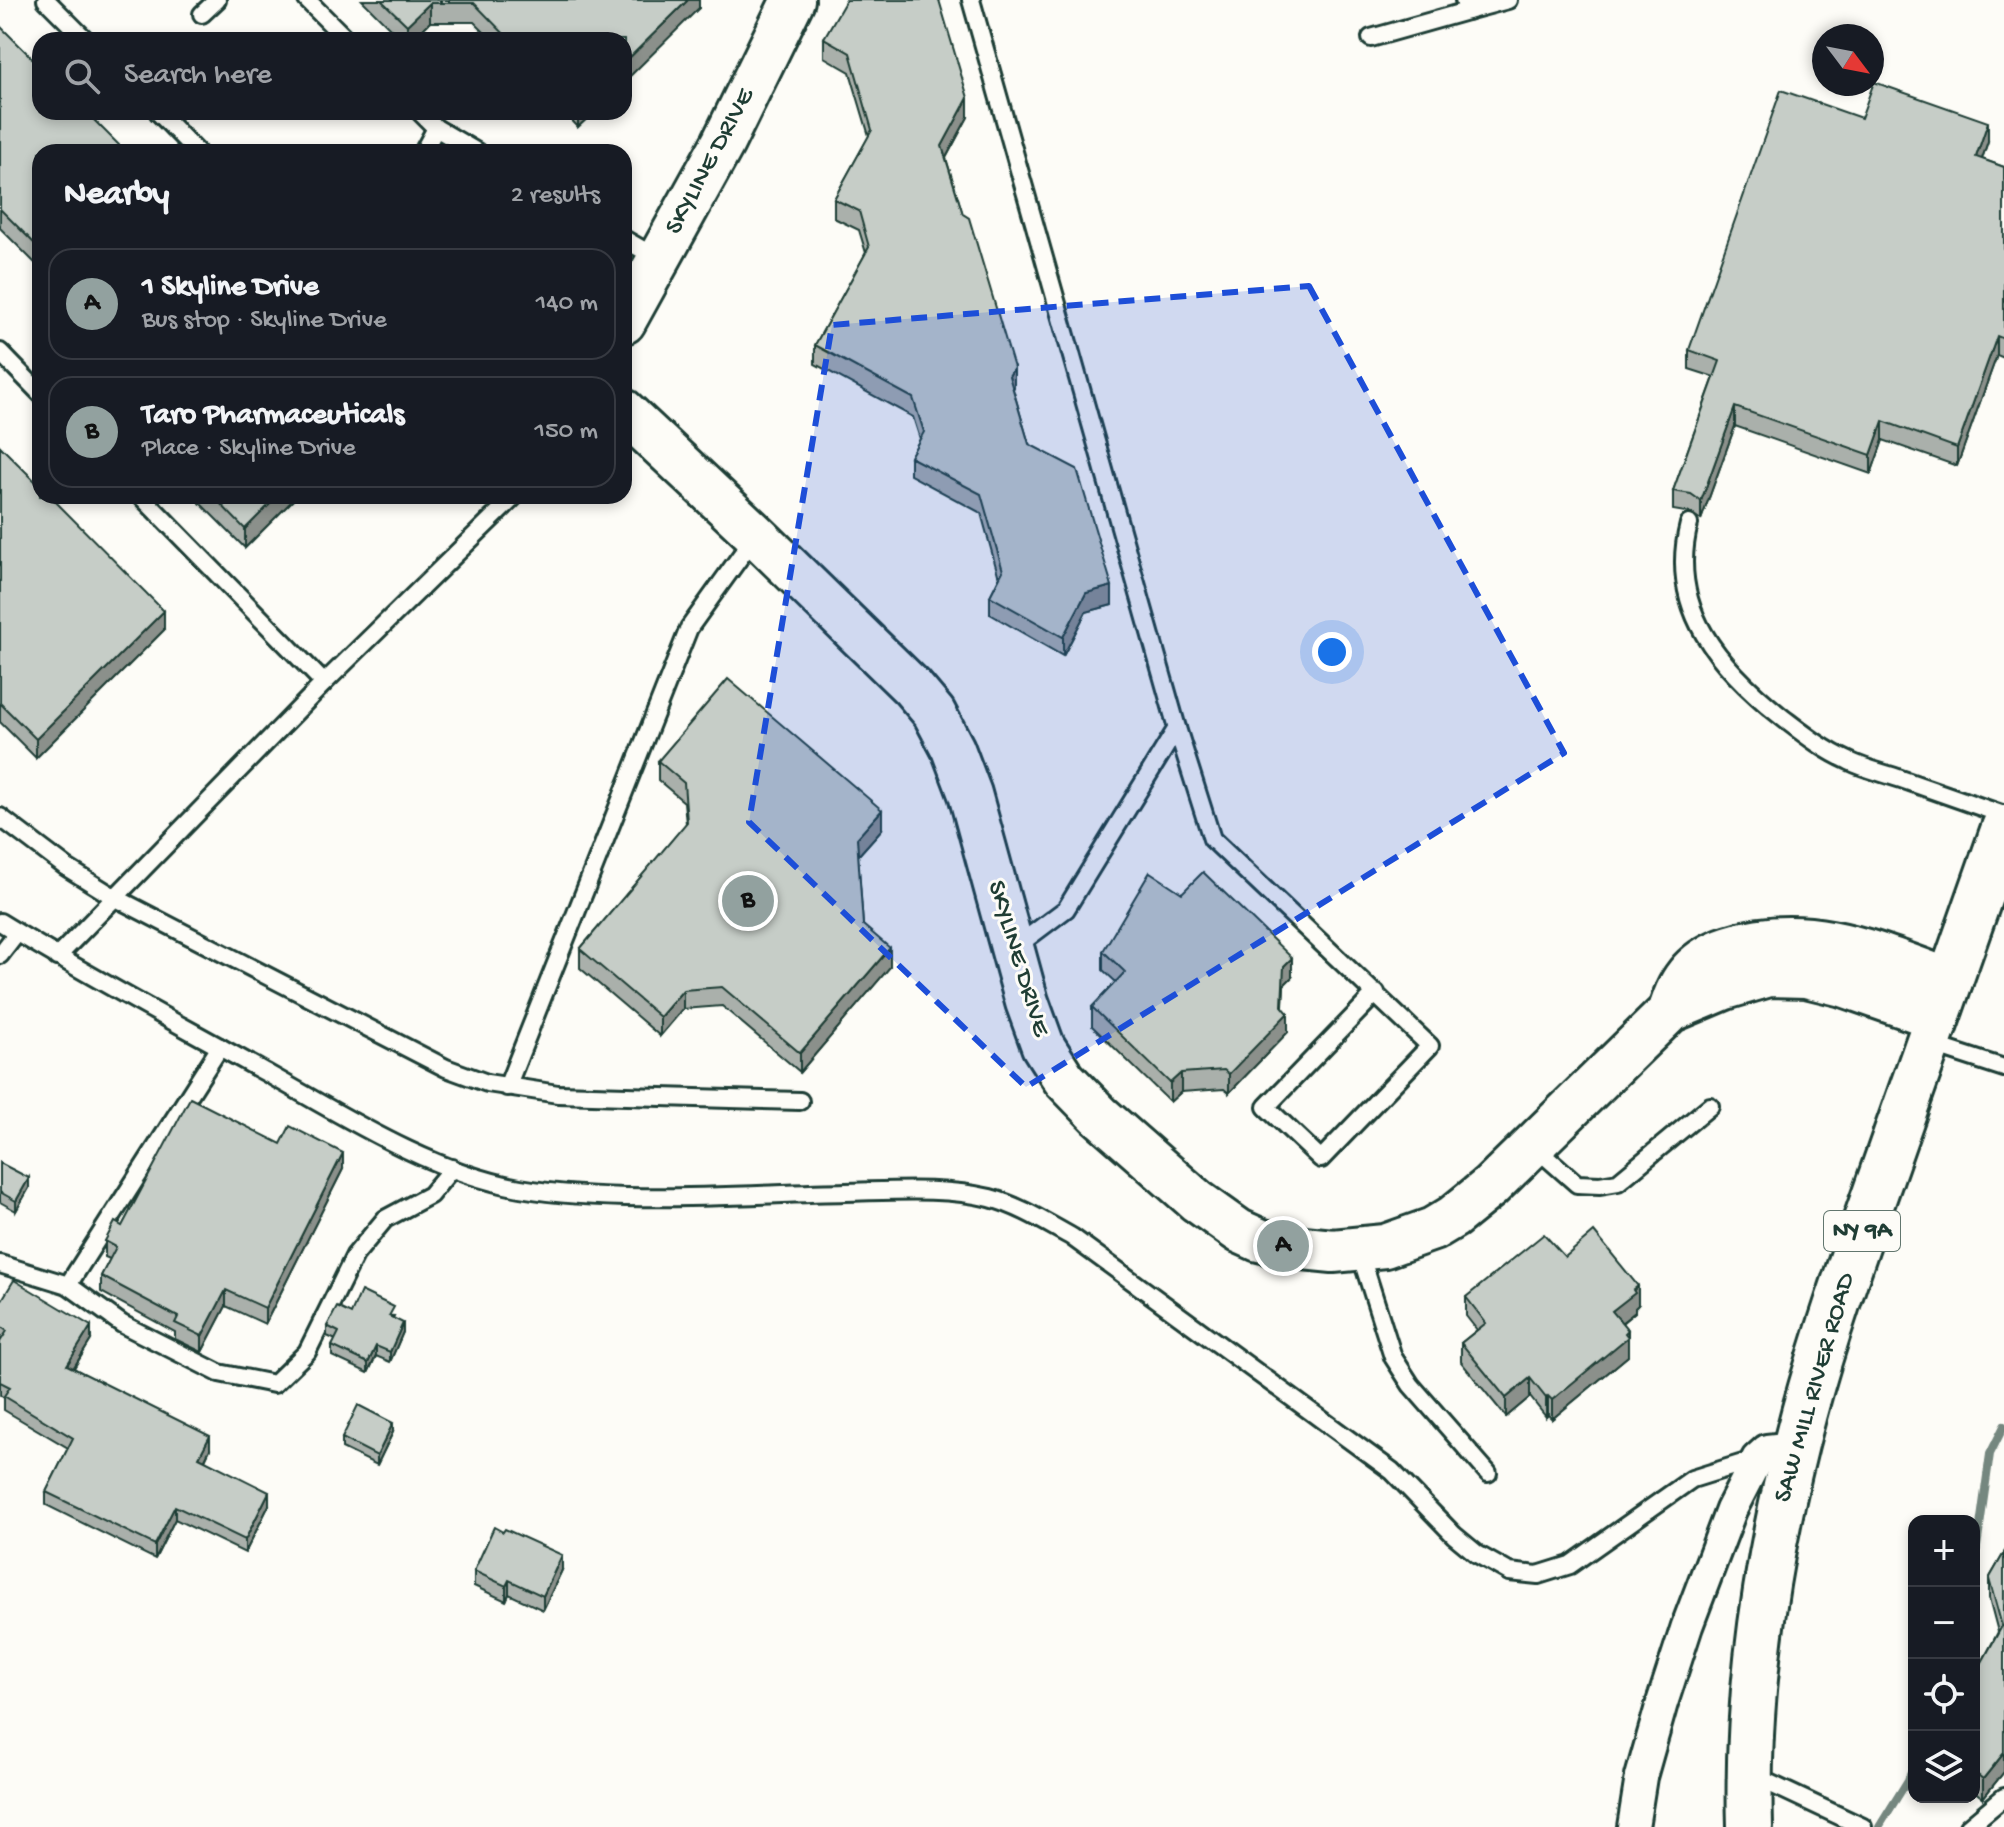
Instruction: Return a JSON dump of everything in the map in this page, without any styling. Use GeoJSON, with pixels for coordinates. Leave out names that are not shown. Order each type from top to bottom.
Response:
{"type":"FeatureCollection","features":[{"type":"Feature","properties":{"kind":"main road","name":"SAW MILL RIVER ROAD"},"geometry":{"type":"LineString","coordinates":[[1750,1827],[1754,1693],[1781,1507],[1776,1453],[1845,1279],[2004,828]]}},
{"type":"Feature","properties":{"kind":"street","name":"SKYLINE DRIVE"},"geometry":{"type":"LineString","coordinates":[[632,288],[641,249],[723,143],[793,0]]}},
{"type":"Feature","properties":{"kind":"street","name":"SKYLINE DRIVE"},"geometry":{"type":"LineString","coordinates":[[632,419],[912,687],[934,713],[953,749],[970,794],[1035,1027],[1053,1064],[1079,1096],[1177,1185],[1218,1218],[1259,1240],[1308,1250],[1359,1250],[1397,1243],[1433,1229],[1472,1202],[1670,1011],[1753,978],[1788,974],[1843,985],[1939,1014]]}},
{"type":"Feature","properties":{"kind":"street"},"geometry":{"type":"LineString","coordinates":[[1633,1827],[1641,1777],[1687,1626],[1731,1510],[1776,1453]]}},
{"type":"Feature","properties":{"kind":"lane"},"geometry":{"type":"LineString","coordinates":[[46,0],[78,32]]}},
{"type":"Feature","properties":{"kind":"lane"},"geometry":{"type":"LineString","coordinates":[[202,14],[217,0]]}},
{"type":"Feature","properties":{"kind":"lane"},"geometry":{"type":"LineString","coordinates":[[307,0],[339,32]]}},
{"type":"Feature","properties":{"kind":"lane"},"geometry":{"type":"LineString","coordinates":[[971,0],[1177,728],[1212,839],[1376,993],[1430,1046],[1321,1159],[1266,1107],[1376,993]]}},
{"type":"Feature","properties":{"kind":"lane"},"geometry":{"type":"LineString","coordinates":[[1371,38],[1466,6],[1508,0]]}},
{"type":"Feature","properties":{"kind":"lane"},"geometry":{"type":"LineString","coordinates":[[166,120],[189,144]]}},
{"type":"Feature","properties":{"kind":"lane"},"geometry":{"type":"LineString","coordinates":[[428,120],[463,144]]}},
{"type":"Feature","properties":{"kind":"lane"},"geometry":{"type":"LineString","coordinates":[[427,144],[436,128]]}},
{"type":"Feature","properties":{"kind":"lane"},"geometry":{"type":"LineString","coordinates":[[0,352],[32,385]]}},
{"type":"Feature","properties":{"kind":"lane"},"geometry":{"type":"LineString","coordinates":[[149,504],[324,683]]}},
{"type":"Feature","properties":{"kind":"lane"},"geometry":{"type":"LineString","coordinates":[[57,957],[324,683],[507,504]]}},
{"type":"Feature","properties":{"kind":"lane"},"geometry":{"type":"LineString","coordinates":[[1689,524],[1683,547],[1683,575],[1690,607],[1727,668],[1768,706],[1821,746],[1850,762],[2004,815]]}},
{"type":"Feature","properties":{"kind":"lane"},"geometry":{"type":"LineString","coordinates":[[507,1087],[689,628],[756,535]]}},
{"type":"Feature","properties":{"kind":"lane"},"geometry":{"type":"LineString","coordinates":[[1012,949],[1066,909],[1177,728]]}},
{"type":"Feature","properties":{"kind":"lane"},"geometry":{"type":"LineString","coordinates":[[0,817],[66,867],[114,897],[446,1068],[487,1083],[558,1094],[800,1101]]}},
{"type":"Feature","properties":{"kind":"lane"},"geometry":{"type":"LineString","coordinates":[[0,922],[57,957],[375,1133],[452,1168],[519,1187],[615,1196],[873,1191],[954,1193],[989,1198],[1021,1208],[1072,1237],[1392,1471],[1454,1535],[1477,1554],[1509,1572],[1538,1575],[1570,1565],[1692,1479],[1776,1453]]}},
{"type":"Feature","properties":{"kind":"lane"},"geometry":{"type":"LineString","coordinates":[[0,955],[17,933]]}},
{"type":"Feature","properties":{"kind":"lane"},"geometry":{"type":"LineString","coordinates":[[1939,1014],[2004,1068]]}},
{"type":"Feature","properties":{"kind":"lane"},"geometry":{"type":"LineString","coordinates":[[68,1285],[220,1047]]}},
{"type":"Feature","properties":{"kind":"lane"},"geometry":{"type":"LineString","coordinates":[[1533,1145],[1577,1184],[1618,1182],[1710,1106]]}},
{"type":"Feature","properties":{"kind":"lane"},"geometry":{"type":"LineString","coordinates":[[0,1264],[68,1285],[122,1324],[219,1373],[274,1384],[307,1352],[355,1255],[385,1219],[430,1195],[452,1168]]}},
{"type":"Feature","properties":{"kind":"lane"},"geometry":{"type":"LineString","coordinates":[[1359,1250],[1393,1357],[1411,1385],[1488,1473]]}},
{"type":"Feature","properties":{"kind":"lane"},"geometry":{"type":"LineString","coordinates":[[1750,1774],[1858,1824]]}},
{"type":"Feature","properties":{"kind":"lane"},"geometry":{"type":"LineString","coordinates":[[1968,1827],[2001,1803]]}},
{"type":"Feature","properties":{"kind":"highlighted area"},"geometry":{"type":"Polygon","coordinates":[[[1309,286],[1564,753],[1026,1087],[749,822],[832,325],[1309,286]]]}},
{"type":"Feature","properties":{"kind":"building"},"geometry":{"type":"Polygon","coordinates":[[[381,0],[688,0],[632,55],[632,32],[502,32],[474,3],[430,3],[407,25],[381,0]]]}},
{"type":"Feature","properties":{"kind":"building"},"geometry":{"type":"Polygon","coordinates":[[[846,0],[939,0],[968,98],[942,146],[963,214],[969,218],[1014,368],[1009,376],[1029,444],[1077,469],[1112,586],[1086,593],[1063,637],[990,596],[1003,571],[981,494],[910,457],[924,432],[913,398],[815,345],[869,247],[859,211],[834,199],[872,130],[850,53],[824,38],[846,0]]]}},
{"type":"Feature","properties":{"kind":"building"},"geometry":{"type":"Polygon","coordinates":[[[0,26],[32,58],[32,120],[94,120],[118,144],[32,144],[32,241],[0,209],[0,26]]]}},
{"type":"Feature","properties":{"kind":"building"},"geometry":{"type":"Polygon","coordinates":[[[1884,86],[1988,122],[1976,157],[2004,167],[2004,339],[1997,336],[1957,448],[1883,421],[1871,455],[1735,407],[1701,501],[1691,494],[1673,491],[1720,361],[1689,350],[1781,90],[1861,118],[1869,96],[1884,96],[1884,86]]]}},
{"type":"Feature","properties":{"kind":"building"},"geometry":{"type":"Polygon","coordinates":[[[0,446],[32,478],[32,504],[58,504],[164,611],[36,739],[0,703],[0,446]]]}},
{"type":"Feature","properties":{"kind":"building"},"geometry":{"type":"Polygon","coordinates":[[[221,504],[270,504],[245,529],[221,504]]]}},
{"type":"Feature","properties":{"kind":"building"},"geometry":{"type":"Polygon","coordinates":[[[728,679],[882,810],[857,838],[863,925],[890,948],[800,1053],[722,987],[683,990],[660,1017],[580,949],[687,822],[684,783],[658,761],[728,679]]]}},
{"type":"Feature","properties":{"kind":"building"},"geometry":{"type":"Polygon","coordinates":[[[1150,872],[1182,893],[1203,872],[1292,958],[1284,966],[1282,1006],[1288,1013],[1229,1074],[1224,1070],[1181,1073],[1170,1083],[1092,1007],[1125,972],[1103,951],[1150,872]]]}},
{"type":"Feature","properties":{"kind":"building"},"geometry":{"type":"Polygon","coordinates":[[[190,1098],[281,1144],[290,1126],[343,1153],[265,1308],[226,1290],[202,1336],[175,1323],[178,1317],[101,1276],[116,1247],[105,1241],[115,1222],[122,1226],[190,1098]]]}},
{"type":"Feature","properties":{"kind":"building"},"geometry":{"type":"Polygon","coordinates":[[[0,1163],[29,1178],[16,1201],[0,1192],[0,1163]]]}},
{"type":"Feature","properties":{"kind":"building"},"geometry":{"type":"Polygon","coordinates":[[[1594,1232],[1638,1286],[1633,1290],[1635,1293],[1612,1311],[1628,1330],[1625,1333],[1628,1337],[1552,1400],[1548,1396],[1546,1398],[1530,1378],[1506,1398],[1461,1343],[1486,1323],[1466,1297],[1544,1234],[1565,1257],[1594,1232]]]}},
{"type":"Feature","properties":{"kind":"building"},"geometry":{"type":"Polygon","coordinates":[[[14,1280],[91,1326],[67,1365],[210,1436],[199,1457],[269,1492],[245,1540],[175,1506],[155,1545],[46,1492],[73,1438],[4,1396],[10,1387],[0,1382],[0,1342],[7,1331],[0,1326],[0,1303],[14,1280]]]}},
{"type":"Feature","properties":{"kind":"building"},"geometry":{"type":"Polygon","coordinates":[[[361,1291],[394,1307],[389,1316],[403,1323],[390,1352],[376,1346],[368,1363],[332,1346],[339,1332],[327,1326],[337,1307],[351,1314],[361,1291]]]}},
{"type":"Feature","properties":{"kind":"building"},"geometry":{"type":"Polygon","coordinates":[[[358,1405],[393,1423],[377,1456],[342,1438],[358,1405]]]}},
{"type":"Feature","properties":{"kind":"building"},"geometry":{"type":"Polygon","coordinates":[[[494,1527],[562,1555],[543,1596],[509,1580],[506,1586],[474,1571],[494,1527]]]}},
{"type":"Feature","properties":{"kind":"building"},"geometry":{"type":"Polygon","coordinates":[[[2004,1553],[2004,1753],[1983,1779],[1980,1777],[1980,1664],[2002,1626],[1989,1579],[2004,1553]]]}},
{"type":"Feature","properties":{"kind":"waterway"},"geometry":{"type":"LineString","coordinates":[[1980,1526],[1990,1454],[2004,1426]]}},
{"type":"Feature","properties":{"kind":"waterway"},"geometry":{"type":"LineString","coordinates":[[1879,1827],[1908,1780]]}},
{"type":"Feature","properties":{"kind":"place","name":"Taro Pharmaceuticals"},"geometry":{"type":"Point","coordinates":[748,901]}},
{"type":"Feature","properties":{"kind":"place","name":"1 Skyline Drive"},"geometry":{"type":"Point","coordinates":[1283,1246]}}]}
